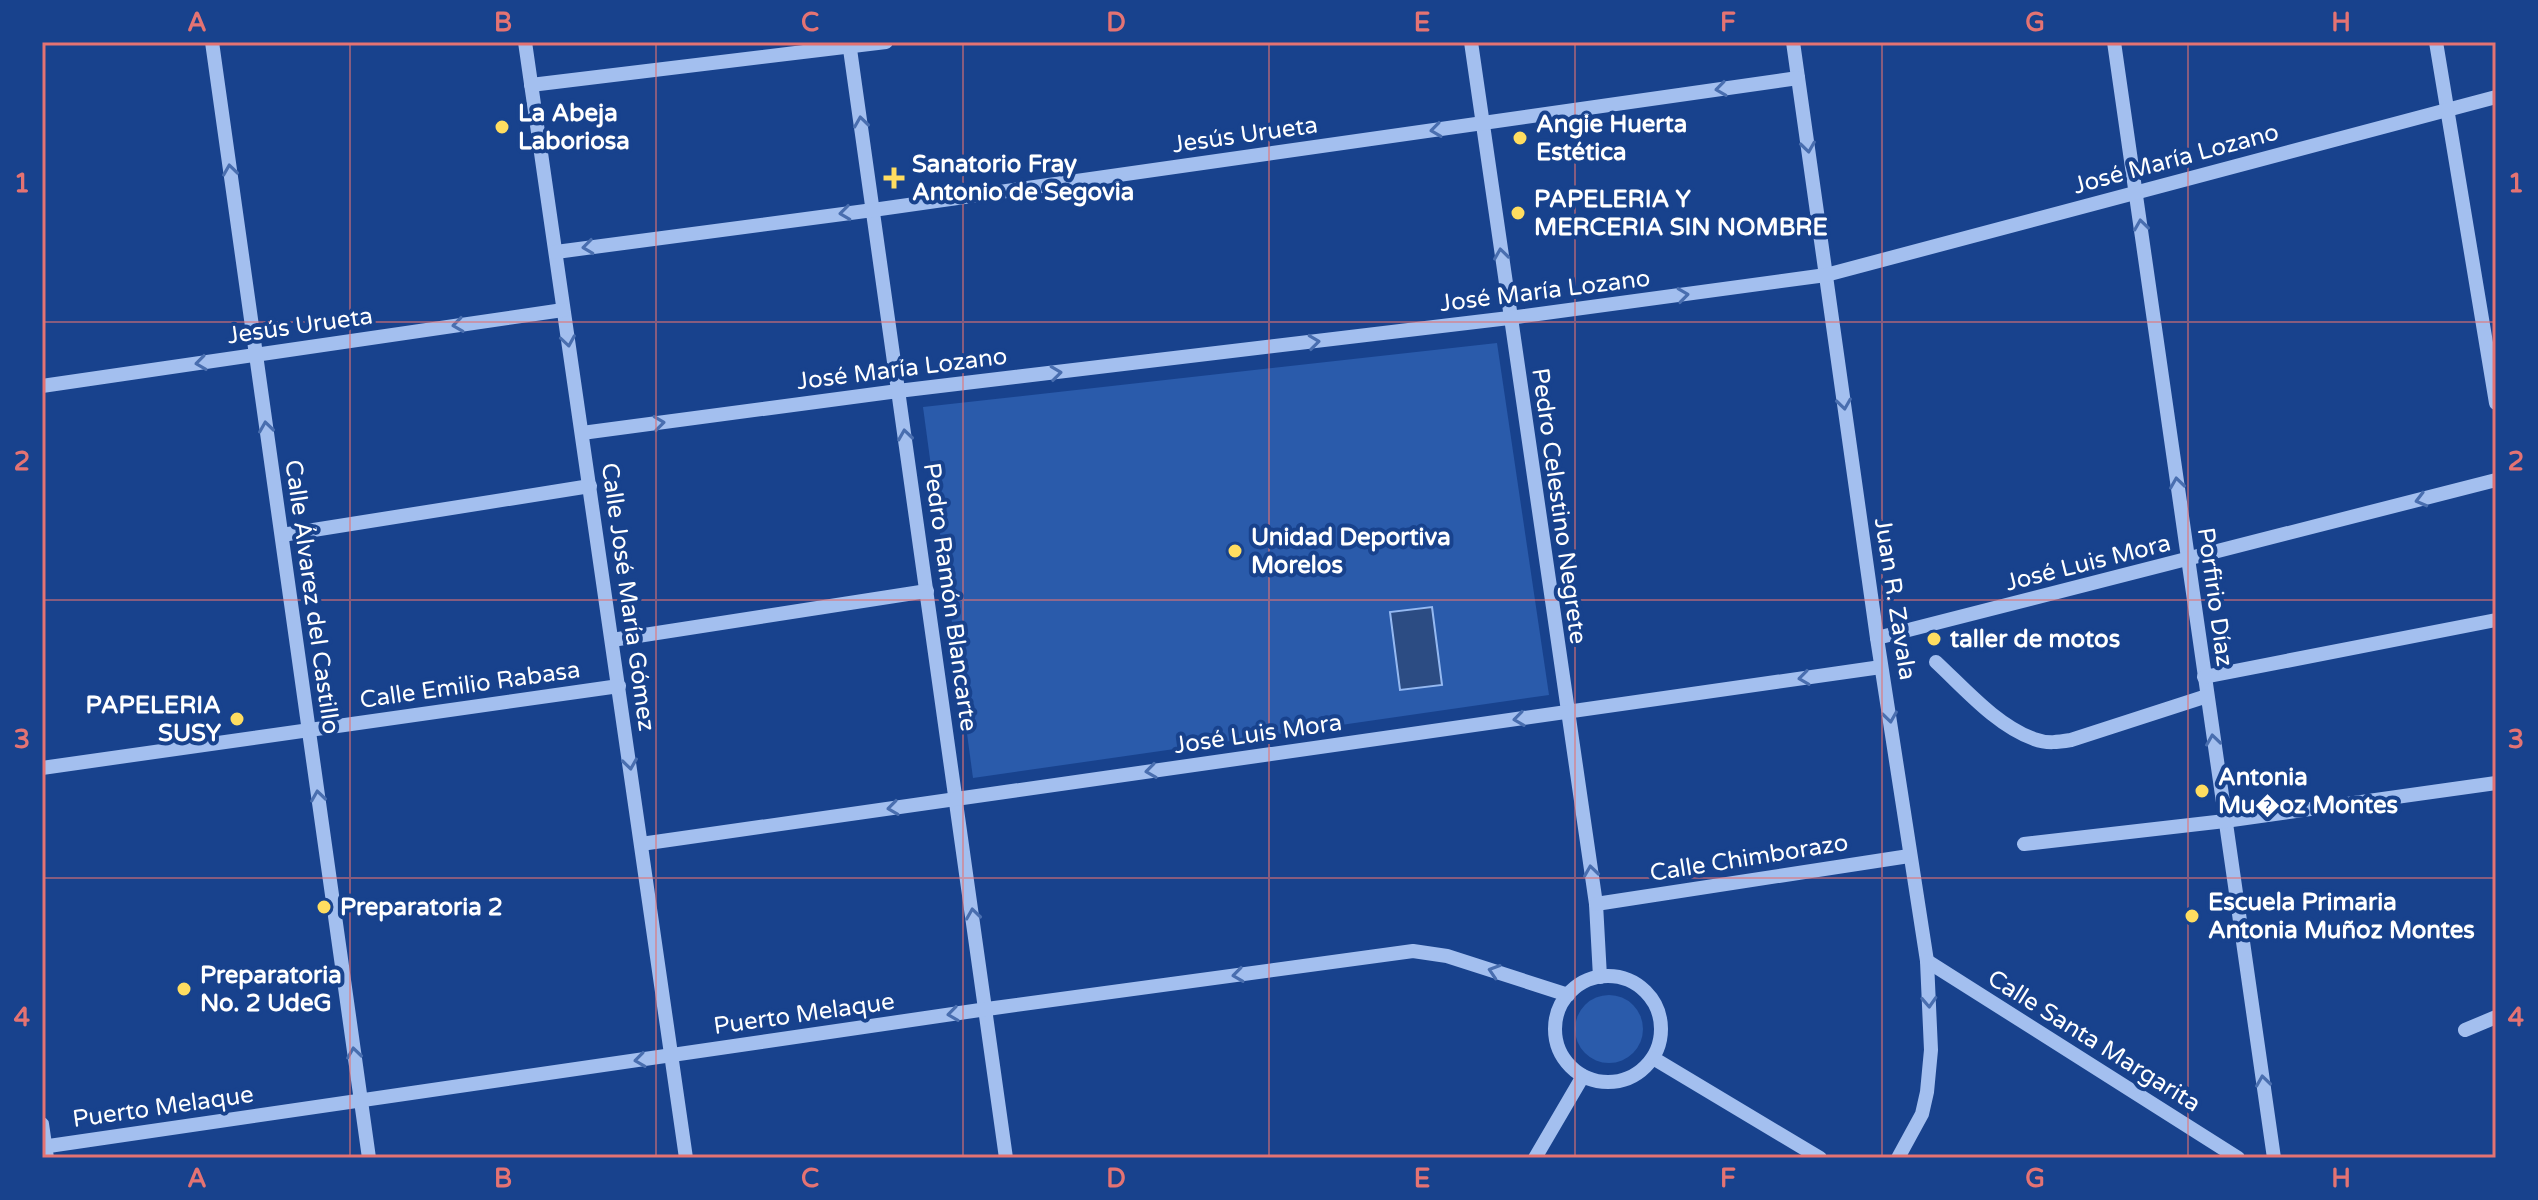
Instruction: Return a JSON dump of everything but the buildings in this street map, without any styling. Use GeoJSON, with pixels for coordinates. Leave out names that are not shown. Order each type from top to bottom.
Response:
{"type":"FeatureCollection","features":[{"type":"Feature","properties":{"kind":"street","name":"Calle Álvarez del Castillo"},"geometry":{"type":"LineString","coordinates":[[212,42],[369,1158]]}},
{"type":"Feature","properties":{"kind":"street","name":"Calle José María Gómez"},"geometry":{"type":"LineString","coordinates":[[525,42],[686,1158]]}},
{"type":"Feature","properties":{"kind":"street"},"geometry":{"type":"LineString","coordinates":[[531,85],[886,42]]}},
{"type":"Feature","properties":{"kind":"street","name":"Pedro Celestino Negrete"},"geometry":{"type":"LineString","coordinates":[[1471,42],[1596,904],[1600,977]]}},
{"type":"Feature","properties":{"kind":"street","name":"Juan R. Zavala"},"geometry":{"type":"LineString","coordinates":[[1793,42],[1881,667],[1927,961],[1931,1050],[1927,1092],[1922,1114],[1898,1158]]}},
{"type":"Feature","properties":{"kind":"street","name":"Porfirio Díaz"},"geometry":{"type":"LineString","coordinates":[[2114,42],[2274,1158]]}},
{"type":"Feature","properties":{"kind":"street"},"geometry":{"type":"LineString","coordinates":[[2436,42],[2496,403]]}},
{"type":"Feature","properties":{"kind":"street","name":"Pedro Ramón Blancarte"},"geometry":{"type":"LineString","coordinates":[[849,45],[1006,1158]]}},
{"type":"Feature","properties":{"kind":"street","name":"Jesús Urueta"},"geometry":{"type":"LineString","coordinates":[[556,252],[1798,78]]}},
{"type":"Feature","properties":{"kind":"street","name":"José María Lozano"},"geometry":{"type":"LineString","coordinates":[[582,433],[898,391],[1509,318],[1826,275],[2136,191],[2446,113],[2496,97]]}},
{"type":"Feature","properties":{"kind":"street","name":"Jesús Urueta"},"geometry":{"type":"LineString","coordinates":[[42,386],[563,310]]}},
{"type":"Feature","properties":{"kind":"street","name":"José Luis Mora"},"geometry":{"type":"LineString","coordinates":[[1877,638],[2496,480]]}},
{"type":"Feature","properties":{"kind":"street"},"geometry":{"type":"LineString","coordinates":[[282,535],[590,486]]}},
{"type":"Feature","properties":{"kind":"street"},"geometry":{"type":"LineString","coordinates":[[612,640],[927,591]]}},
{"type":"Feature","properties":{"kind":"street"},"geometry":{"type":"LineString","coordinates":[[2204,677],[2496,620]]}},
{"type":"Feature","properties":{"kind":"street"},"geometry":{"type":"LineString","coordinates":[[1936,662],[1995,715],[2033,739],[2051,743],[2071,740],[2207,696]]}},
{"type":"Feature","properties":{"kind":"street","name":"José Luis Mora"},"geometry":{"type":"LineString","coordinates":[[641,844],[1881,667]]}},
{"type":"Feature","properties":{"kind":"street","name":"Calle Emilio Rabasa"},"geometry":{"type":"LineString","coordinates":[[42,768],[619,686]]}},
{"type":"Feature","properties":{"kind":"street"},"geometry":{"type":"LineString","coordinates":[[2024,844],[2225,821],[2496,783]]}},
{"type":"Feature","properties":{"kind":"street","name":"Calle Chimborazo"},"geometry":{"type":"LineString","coordinates":[[1596,904],[1909,856]]}},
{"type":"Feature","properties":{"kind":"street","name":"Puerto Melaque"},"geometry":{"type":"LineString","coordinates":[[45,1151],[672,1055],[1413,951],[1447,956],[1568,995]]}},
{"type":"Feature","properties":{"kind":"street","name":"Calle Santa Margarita"},"geometry":{"type":"LineString","coordinates":[[1927,961],[2238,1158]]}},
{"type":"Feature","properties":{"kind":"street"},"geometry":{"type":"LineString","coordinates":[[1600,977],[1620,977],[1639,985],[1653,1000],[1661,1019],[1661,1039],[1653,1058],[1639,1072],[1622,1080],[1602,1082],[1583,1076],[1569,1064],[1559,1049],[1555,1030],[1558,1012],[1568,995],[1587,980],[1600,977]]}},
{"type":"Feature","properties":{"kind":"street"},"geometry":{"type":"LineString","coordinates":[[2465,1030],[2496,1017]]}},
{"type":"Feature","properties":{"kind":"street"},"geometry":{"type":"LineString","coordinates":[[1653,1058],[1820,1158]]}},
{"type":"Feature","properties":{"kind":"street"},"geometry":{"type":"LineString","coordinates":[[1535,1158],[1583,1076]]}},
{"type":"Feature","properties":{"kind":"street"},"geometry":{"type":"LineString","coordinates":[[42,1124],[45,1151]]}},
{"type":"Feature","properties":{"kind":"shaded area","name":"Unidad Deportiva Morelos"},"geometry":{"type":"Polygon","coordinates":[[[1497,343],[1549,695],[973,778],[923,407],[1497,343]]]}},
{"type":"Feature","properties":{"kind":"shaded area"},"geometry":{"type":"Polygon","coordinates":[[[1432,607],[1442,685],[1400,690],[1390,612],[1432,607]]]}},
{"type":"Feature","properties":{"kind":"shaded area"},"geometry":{"type":"Polygon","coordinates":[[[1616,995],[1637,1010],[1643,1029],[1641,1042],[1633,1053],[1616,1063],[1602,1063],[1585,1053],[1577,1042],[1575,1022],[1585,1005],[1596,997],[1616,995]]]}},
{"type":"Feature","properties":{"kind":"place","name":"La Abeja Laboriosa"},"geometry":{"type":"Point","coordinates":[502,127]}},
{"type":"Feature","properties":{"kind":"place","name":"Angie Huerta Estética"},"geometry":{"type":"Point","coordinates":[1520,138]}},
{"type":"Feature","properties":{"kind":"place","name":"Sanatorio Fray Antonio de Segovia"},"geometry":{"type":"Point","coordinates":[894,178]}},
{"type":"Feature","properties":{"kind":"place","name":"PAPELERIA Y MERCERIA SIN NOMBRE"},"geometry":{"type":"Point","coordinates":[1518,213]}},
{"type":"Feature","properties":{"kind":"place","name":"Unidad Deportiva Morelos"},"geometry":{"type":"Point","coordinates":[1235,551]}},
{"type":"Feature","properties":{"kind":"place","name":"taller de motos"},"geometry":{"type":"Point","coordinates":[1934,639]}},
{"type":"Feature","properties":{"kind":"place","name":"PAPELERIA SUSY"},"geometry":{"type":"Point","coordinates":[237,719]}},
{"type":"Feature","properties":{"kind":"place","name":"Antonia Mu�oz Montes"},"geometry":{"type":"Point","coordinates":[2202,791]}},
{"type":"Feature","properties":{"kind":"place","name":"Preparatoria 2"},"geometry":{"type":"Point","coordinates":[324,907]}},
{"type":"Feature","properties":{"kind":"place","name":"Escuela Primaria Antonia Muñoz Montes"},"geometry":{"type":"Point","coordinates":[2192,916]}},
{"type":"Feature","properties":{"kind":"place","name":"Preparatoria No. 2 UdeG"},"geometry":{"type":"Point","coordinates":[184,989]}}]}
